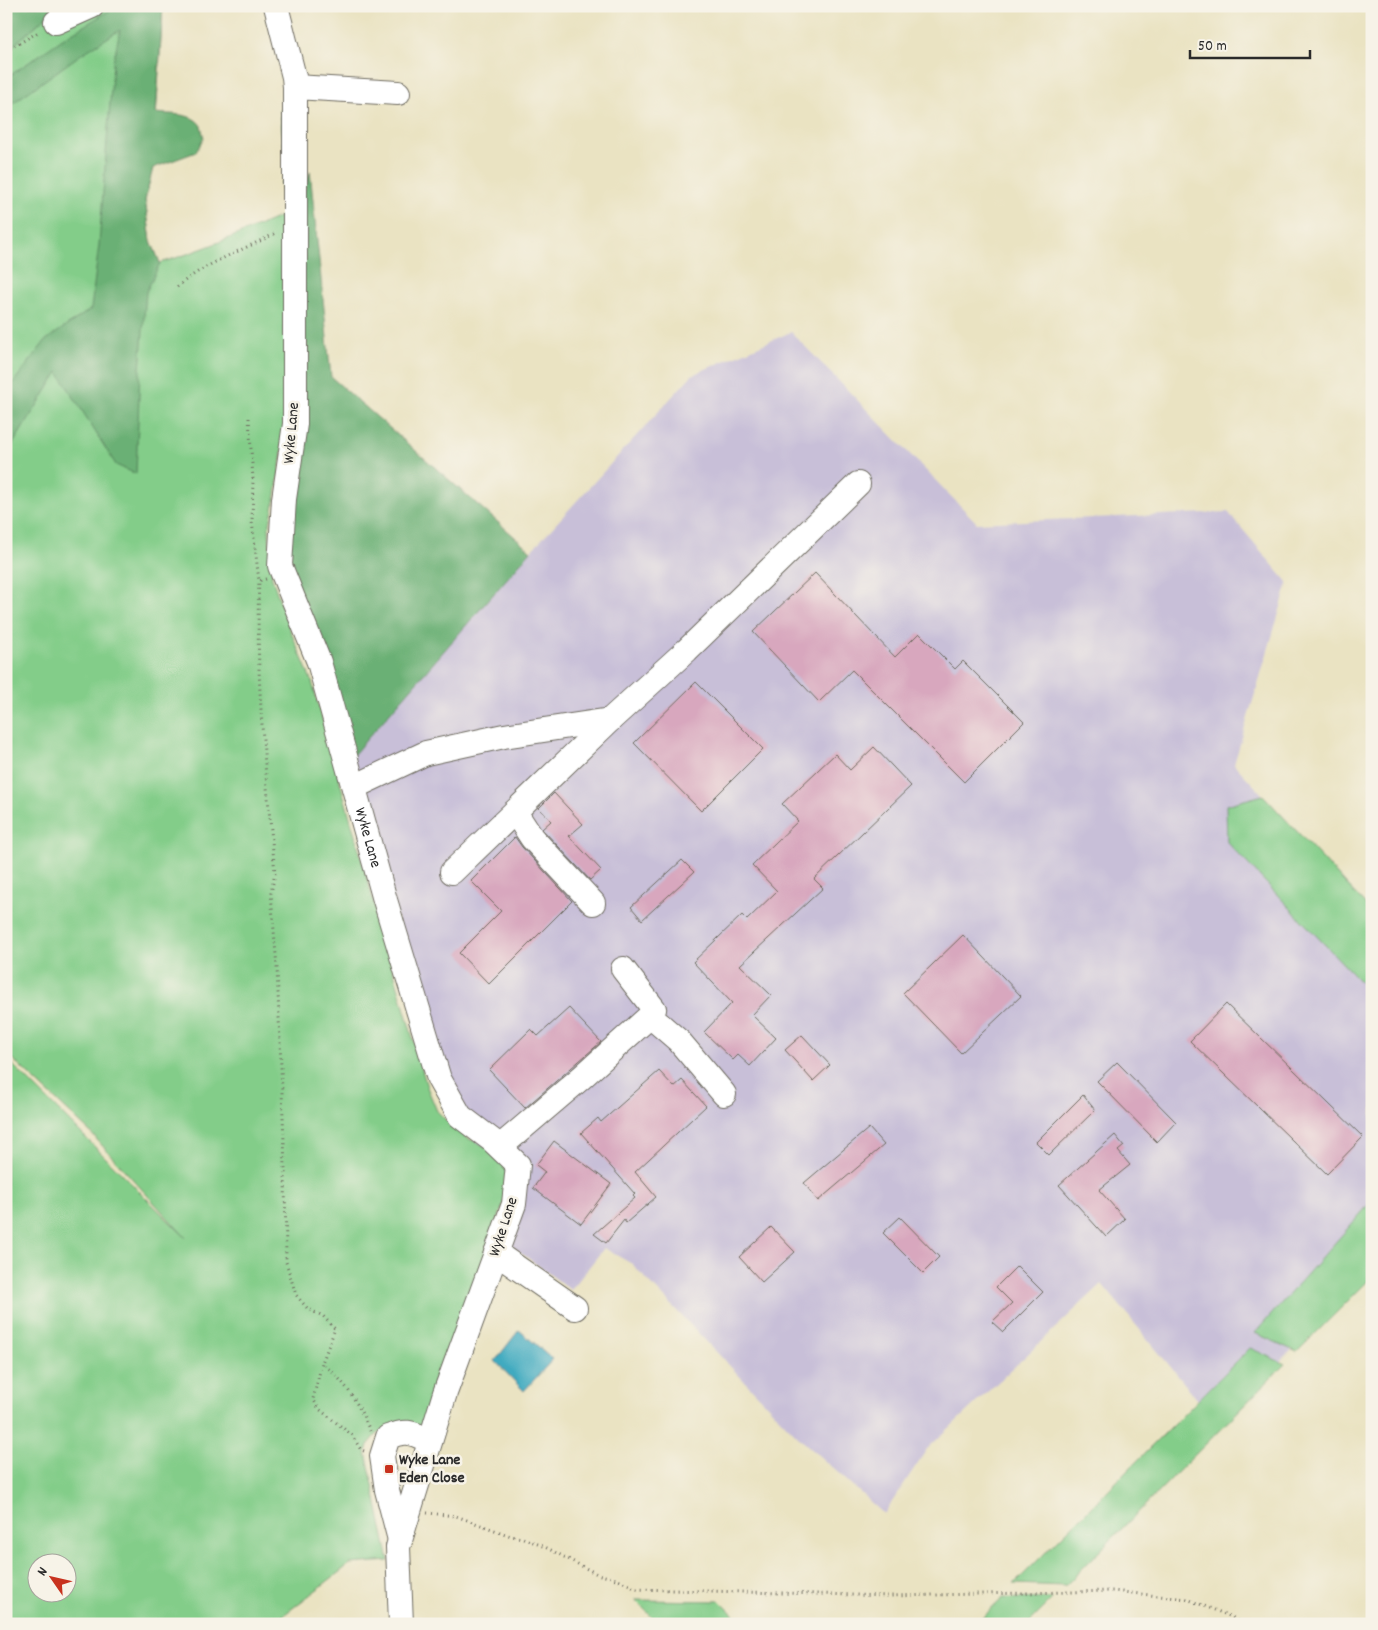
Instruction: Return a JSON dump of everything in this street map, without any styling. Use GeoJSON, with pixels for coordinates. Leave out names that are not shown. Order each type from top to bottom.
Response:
{"type":"FeatureCollection","features":[{"type":"Feature","properties":{"kind":"street"},"geometry":{"type":"LineString","coordinates":[[56,22],[92,6]]}},
{"type":"Feature","properties":{"kind":"street","name":"Wyke Lane"},"geometry":{"type":"LineString","coordinates":[[276,6],[294,77],[295,424],[284,499],[280,566],[319,662],[385,900],[439,1080],[460,1116],[500,1147],[518,1165],[514,1204],[445,1393],[398,1547],[401,1624]]}},
{"type":"Feature","properties":{"kind":"street"},"geometry":{"type":"LineString","coordinates":[[294,87],[398,93]]}},
{"type":"Feature","properties":{"kind":"street"},"geometry":{"type":"LineString","coordinates":[[452,872],[610,720],[687,650],[858,484]]}},
{"type":"Feature","properties":{"kind":"street"},"geometry":{"type":"LineString","coordinates":[[354,787],[426,753],[504,736],[610,720]]}},
{"type":"Feature","properties":{"kind":"street"},"geometry":{"type":"LineString","coordinates":[[515,812],[532,838],[593,903]]}},
{"type":"Feature","properties":{"kind":"street"},"geometry":{"type":"LineString","coordinates":[[500,1147],[650,1016],[654,1008],[623,969]]}},
{"type":"Feature","properties":{"kind":"street"},"geometry":{"type":"LineString","coordinates":[[650,1016],[679,1041],[724,1094]]}},
{"type":"Feature","properties":{"kind":"street"},"geometry":{"type":"LineString","coordinates":[[496,1253],[575,1308]]}},
{"type":"Feature","properties":{"kind":"street"},"geometry":{"type":"LineString","coordinates":[[400,1540],[387,1490],[383,1451],[388,1437],[411,1432],[430,1441]]}},
{"type":"Feature","properties":{"kind":"path"},"geometry":{"type":"LineString","coordinates":[[6,51],[56,22]]}},
{"type":"Feature","properties":{"kind":"path"},"geometry":{"type":"LineString","coordinates":[[177,287],[186,279],[218,260],[295,225]]}},
{"type":"Feature","properties":{"kind":"path"},"geometry":{"type":"LineString","coordinates":[[248,418],[253,479],[252,521],[259,581],[257,628],[260,710],[274,873],[270,893],[277,968],[285,1166],[284,1228],[286,1262],[296,1295],[308,1309],[323,1316],[335,1329],[322,1364],[313,1399],[319,1410],[352,1435],[361,1450],[383,1451]]}},
{"type":"Feature","properties":{"kind":"path"},"geometry":{"type":"LineString","coordinates":[[259,581],[284,576]]}},
{"type":"Feature","properties":{"kind":"path"},"geometry":{"type":"LineString","coordinates":[[322,1364],[345,1384],[383,1451]]}},
{"type":"Feature","properties":{"kind":"path"},"geometry":{"type":"LineString","coordinates":[[408,1513],[456,1516],[468,1519],[545,1547],[597,1574],[620,1580],[636,1589],[890,1596],[1113,1591],[1187,1599],[1232,1617],[1241,1624]]}},
{"type":"Feature","properties":{"kind":"shaded area"},"geometry":{"type":"Polygon","coordinates":[[[791,332],[977,523],[1228,512],[1288,583],[1234,764],[1372,912],[1372,1272],[1217,1423],[1102,1284],[927,1449],[884,1514],[797,1436],[632,1264],[604,1248],[571,1290],[501,1238],[514,1204],[460,1116],[347,762],[531,551],[692,375],[791,332]]]}},
{"type":"Feature","properties":{"kind":"green space"},"geometry":{"type":"Polygon","coordinates":[[[6,6],[58,6],[6,52],[6,6]]]}},
{"type":"Feature","properties":{"kind":"green space"},"geometry":{"type":"Polygon","coordinates":[[[58,6],[163,6],[153,167],[145,199],[151,241],[160,263],[208,247],[286,214],[281,182],[287,180],[280,110],[282,111],[286,125],[299,331],[276,495],[269,528],[272,578],[288,625],[312,682],[427,1087],[437,1111],[451,1125],[467,1138],[485,1146],[505,1165],[507,1194],[480,1270],[434,1382],[420,1429],[379,1432],[368,1445],[366,1452],[389,1561],[350,1564],[272,1624],[6,1624],[6,1058],[186,1238],[89,1131],[6,1053],[6,52],[58,6]]]}},
{"type":"Feature","properties":{"kind":"green space"},"geometry":{"type":"Polygon","coordinates":[[[117,6],[163,6],[156,113],[193,118],[201,126],[204,138],[196,152],[153,168],[145,200],[151,241],[160,263],[146,292],[140,370],[136,474],[116,465],[58,372],[6,455],[6,392],[46,340],[91,309],[99,245],[113,63],[120,30],[80,55],[6,108],[6,78],[67,36],[117,6]]]}},
{"type":"Feature","properties":{"kind":"green space"},"geometry":{"type":"Polygon","coordinates":[[[310,171],[331,377],[531,551],[347,762],[280,566],[295,225],[310,171]]]}},
{"type":"Feature","properties":{"kind":"green space"},"geometry":{"type":"Polygon","coordinates":[[[1263,795],[1372,912],[1372,994],[1227,842],[1226,805],[1263,795]]]}},
{"type":"Feature","properties":{"kind":"green space"},"geometry":{"type":"Polygon","coordinates":[[[1372,1201],[1372,1277],[1297,1352],[1255,1333],[1372,1201]]]}},
{"type":"Feature","properties":{"kind":"green space"},"geometry":{"type":"Polygon","coordinates":[[[1250,1348],[1285,1364],[1065,1586],[1014,1584],[1250,1348]]]}},
{"type":"Feature","properties":{"kind":"green space"},"geometry":{"type":"Polygon","coordinates":[[[1003,1598],[1053,1599],[1028,1624],[976,1624],[1003,1598]]]}},
{"type":"Feature","properties":{"kind":"green space"},"geometry":{"type":"Polygon","coordinates":[[[635,1600],[720,1601],[743,1624],[659,1624],[635,1600]]]}},
{"type":"Feature","properties":{"kind":"water"},"geometry":{"type":"Polygon","coordinates":[[[519,1330],[553,1359],[524,1391],[495,1361],[519,1330]]]}},
{"type":"Feature","properties":{"kind":"building"},"geometry":{"type":"Polygon","coordinates":[[[815,573],[895,657],[919,633],[955,669],[963,661],[1024,722],[964,782],[852,670],[819,702],[753,632],[815,573]]]}},
{"type":"Feature","properties":{"kind":"building"},"geometry":{"type":"Polygon","coordinates":[[[696,682],[763,749],[701,811],[634,743],[696,682]]]}},
{"type":"Feature","properties":{"kind":"building"},"geometry":{"type":"Polygon","coordinates":[[[874,747],[911,786],[814,879],[823,888],[740,965],[771,995],[752,1015],[776,1038],[750,1066],[738,1055],[733,1060],[704,1032],[732,1003],[693,962],[742,915],[747,920],[777,891],[752,865],[798,821],[782,804],[835,754],[850,770],[874,747]]]}},
{"type":"Feature","properties":{"kind":"building"},"geometry":{"type":"Polygon","coordinates":[[[554,793],[583,824],[569,836],[601,870],[590,880],[542,829],[551,821],[539,808],[554,793]]]}},
{"type":"Feature","properties":{"kind":"building"},"geometry":{"type":"Polygon","coordinates":[[[515,837],[572,901],[489,984],[459,953],[501,911],[471,881],[515,837]]]}},
{"type":"Feature","properties":{"kind":"building"},"geometry":{"type":"Polygon","coordinates":[[[682,860],[694,872],[642,920],[631,907],[682,860]]]}},
{"type":"Feature","properties":{"kind":"building"},"geometry":{"type":"Polygon","coordinates":[[[963,935],[1021,996],[961,1053],[903,993],[963,935]]]}},
{"type":"Feature","properties":{"kind":"building"},"geometry":{"type":"Polygon","coordinates":[[[1226,1004],[1363,1137],[1327,1174],[1190,1041],[1226,1004]]]}},
{"type":"Feature","properties":{"kind":"building"},"geometry":{"type":"Polygon","coordinates":[[[569,1008],[601,1042],[525,1108],[489,1070],[531,1029],[538,1036],[569,1008]]]}},
{"type":"Feature","properties":{"kind":"building"},"geometry":{"type":"Polygon","coordinates":[[[802,1035],[830,1065],[813,1081],[785,1050],[802,1035]]]}},
{"type":"Feature","properties":{"kind":"building"},"geometry":{"type":"Polygon","coordinates":[[[1117,1062],[1176,1122],[1157,1142],[1097,1081],[1117,1062]]]}},
{"type":"Feature","properties":{"kind":"building"},"geometry":{"type":"Polygon","coordinates":[[[659,1071],[674,1087],[682,1080],[706,1106],[635,1172],[656,1197],[626,1223],[624,1220],[606,1243],[594,1234],[635,1198],[633,1196],[635,1194],[581,1133],[598,1118],[601,1122],[659,1071]]]}},
{"type":"Feature","properties":{"kind":"building"},"geometry":{"type":"Polygon","coordinates":[[[1083,1095],[1095,1110],[1049,1155],[1036,1142],[1083,1095]]]}},
{"type":"Feature","properties":{"kind":"building"},"geometry":{"type":"Polygon","coordinates":[[[869,1128],[884,1145],[818,1201],[804,1183],[869,1128]]]}},
{"type":"Feature","properties":{"kind":"building"},"geometry":{"type":"Polygon","coordinates":[[[1115,1135],[1124,1146],[1118,1151],[1130,1165],[1099,1190],[1125,1219],[1106,1237],[1059,1185],[1115,1135]]]}},
{"type":"Feature","properties":{"kind":"building"},"geometry":{"type":"Polygon","coordinates":[[[554,1141],[611,1184],[581,1224],[533,1188],[545,1172],[536,1165],[554,1141]]]}},
{"type":"Feature","properties":{"kind":"building"},"geometry":{"type":"Polygon","coordinates":[[[900,1217],[939,1257],[923,1273],[883,1233],[900,1217]]]}},
{"type":"Feature","properties":{"kind":"building"},"geometry":{"type":"Polygon","coordinates":[[[771,1227],[795,1252],[762,1282],[739,1257],[771,1227]]]}},
{"type":"Feature","properties":{"kind":"building"},"geometry":{"type":"Polygon","coordinates":[[[1017,1266],[1043,1292],[1003,1332],[992,1322],[1012,1303],[996,1287],[1017,1266]]]}},
{"type":"Feature","properties":{"kind":"place","name":"Wyke Lane Eden Close"},"geometry":{"type":"Point","coordinates":[389,1469]}}]}
